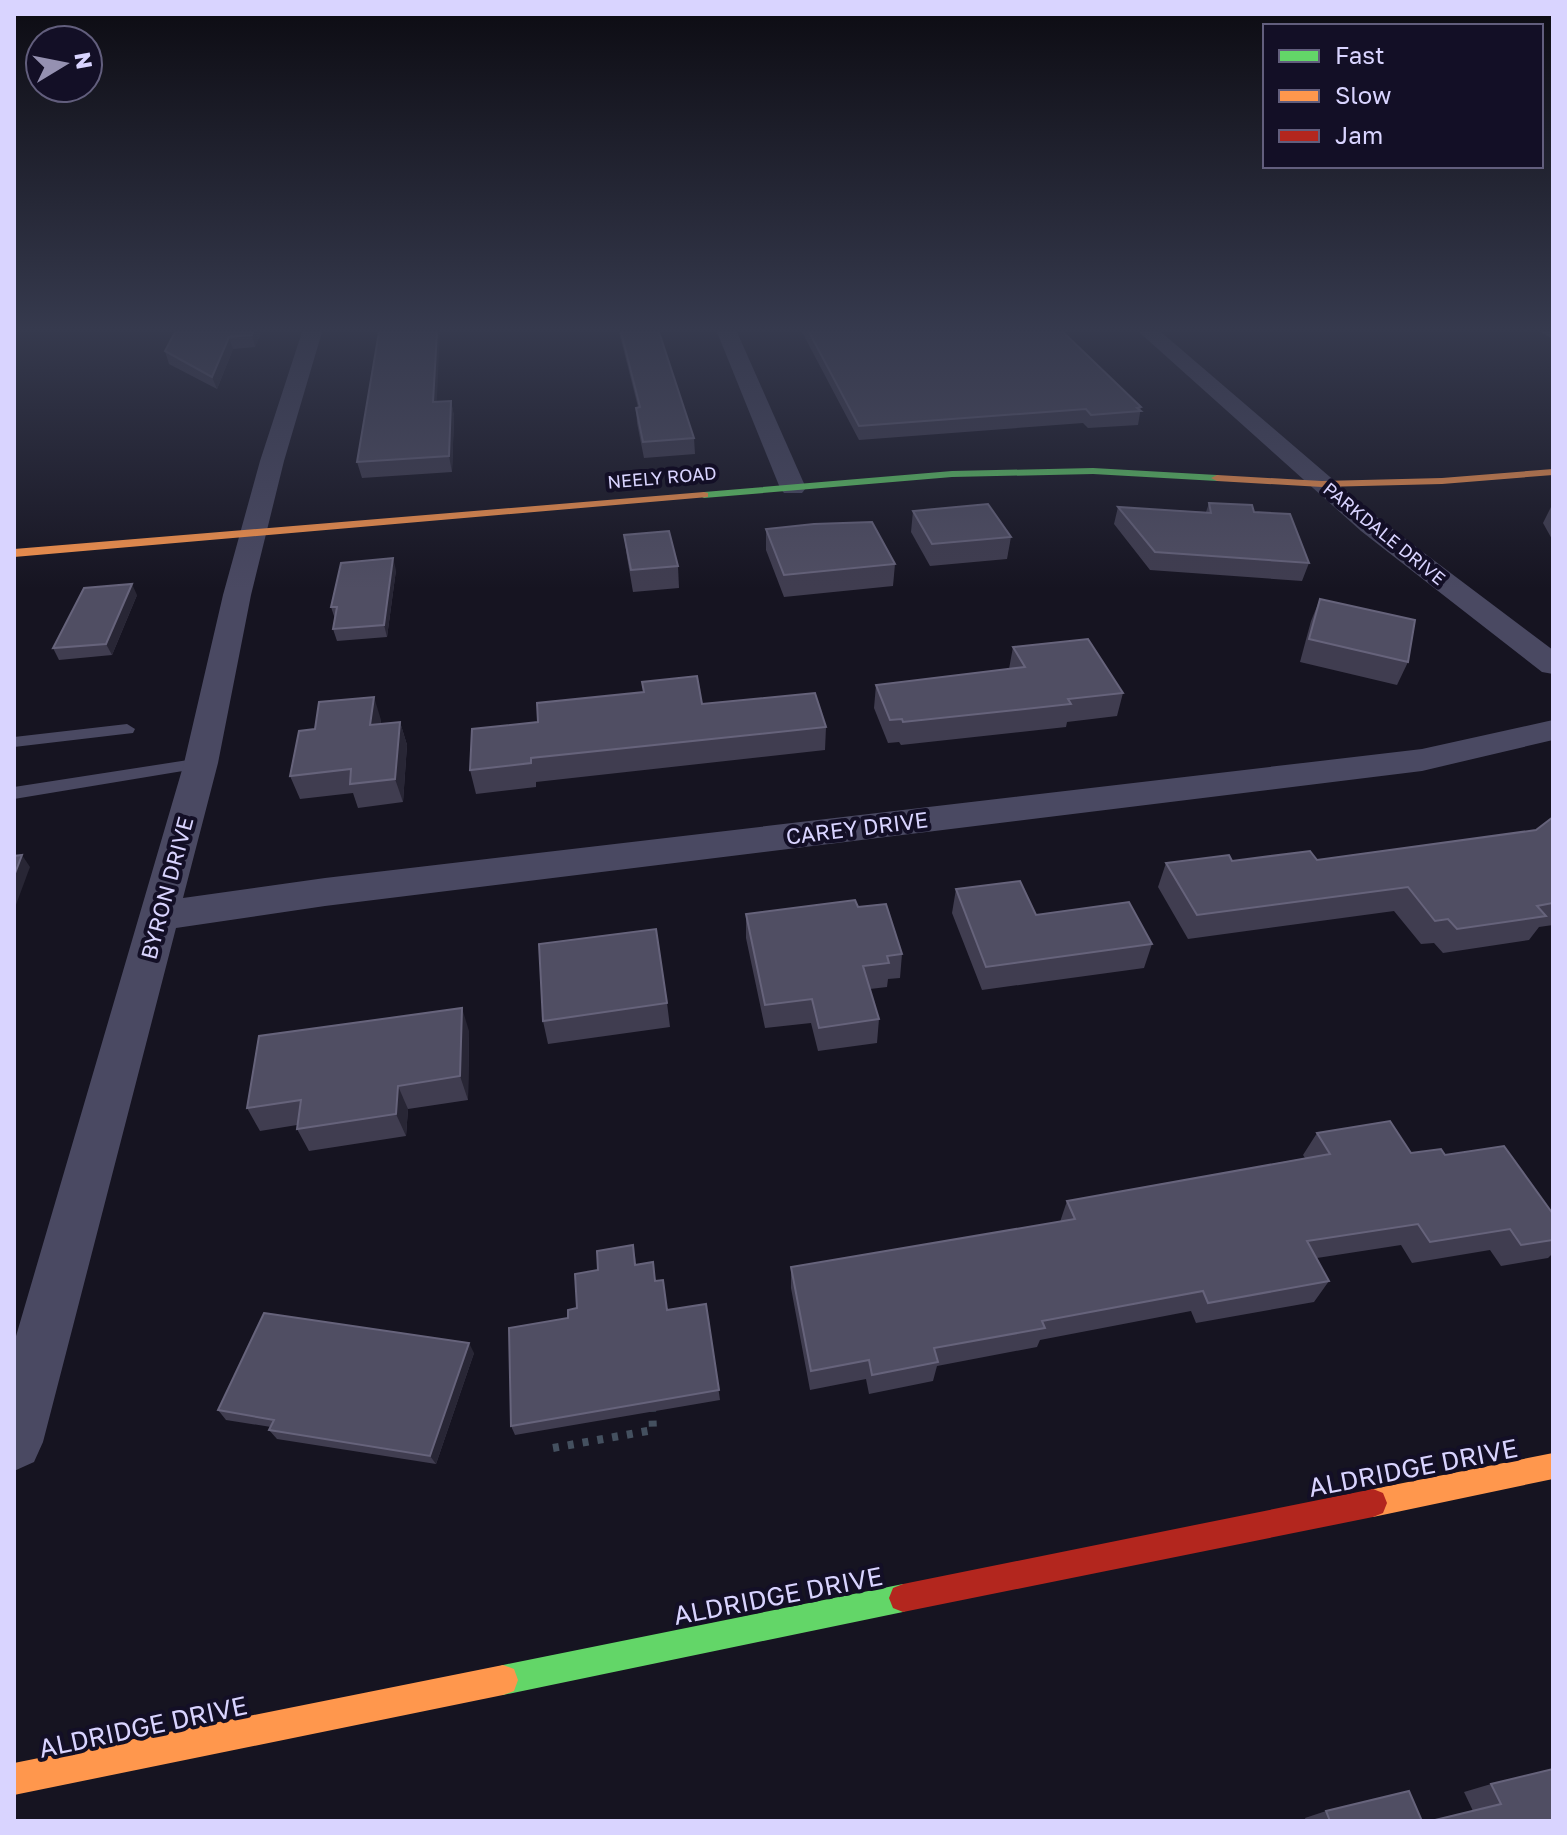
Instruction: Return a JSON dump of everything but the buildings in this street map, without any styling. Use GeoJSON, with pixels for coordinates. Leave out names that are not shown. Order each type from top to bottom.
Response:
{"type":"FeatureCollection","features":[{"type":"Feature","properties":{"kind":"street","name":"BYRON DRIVE"},"geometry":{"type":"LineString","coordinates":[[14,1442],[201,763],[253,533],[285,418]]}},
{"type":"Feature","properties":{"kind":"street"},"geometry":{"type":"LineString","coordinates":[[763,418],[793,488]]}},
{"type":"Feature","properties":{"kind":"street","name":"PARKDALE DRIVE"},"geometry":{"type":"LineString","coordinates":[[1246,418],[1406,554],[1553,665]]}},
{"type":"Feature","properties":{"kind":"street","name":"NEELY ROAD"},"geometry":{"type":"LineString","coordinates":[[14,553],[952,474],[1056,471],[1322,484],[1442,481],[1553,472]]}},
{"type":"Feature","properties":{"kind":"street","name":"CAREY DRIVE"},"geometry":{"type":"LineString","coordinates":[[160,916],[325,892],[1422,760],[1553,730]]}},
{"type":"Feature","properties":{"kind":"street","name":"ALDRIDGE DRIVE"},"geometry":{"type":"LineString","coordinates":[[14,1779],[1553,1466]]}},
{"type":"Feature","properties":{"kind":"lane"},"geometry":{"type":"LineString","coordinates":[[14,742],[127,729]]}},
{"type":"Feature","properties":{"kind":"lane"},"geometry":{"type":"LineString","coordinates":[[14,793],[201,763]]}},
{"type":"Feature","properties":{"kind":"path"},"geometry":{"type":"LineString","coordinates":[[553,1448],[653,1430],[652,1407]]}},
{"type":"Feature","properties":{"kind":"traffic: fast"},"geometry":{"type":"LineString","coordinates":[[704,495],[952,474],[1093,471],[1217,478]]}},
{"type":"Feature","properties":{"kind":"traffic: fast"},"geometry":{"type":"LineString","coordinates":[[503,1680],[903,1598]]}},
{"type":"Feature","properties":{"kind":"traffic: slow"},"geometry":{"type":"LineString","coordinates":[[1217,478],[1322,484],[1442,481],[1553,472]]}},
{"type":"Feature","properties":{"kind":"traffic: slow"},"geometry":{"type":"LineString","coordinates":[[14,553],[704,495]]}},
{"type":"Feature","properties":{"kind":"traffic: slow"},"geometry":{"type":"LineString","coordinates":[[1373,1503],[1553,1466]]}},
{"type":"Feature","properties":{"kind":"traffic: slow"},"geometry":{"type":"LineString","coordinates":[[14,1779],[503,1680]]}},
{"type":"Feature","properties":{"kind":"traffic: jam"},"geometry":{"type":"LineString","coordinates":[[903,1598],[1373,1503]]}}]}
